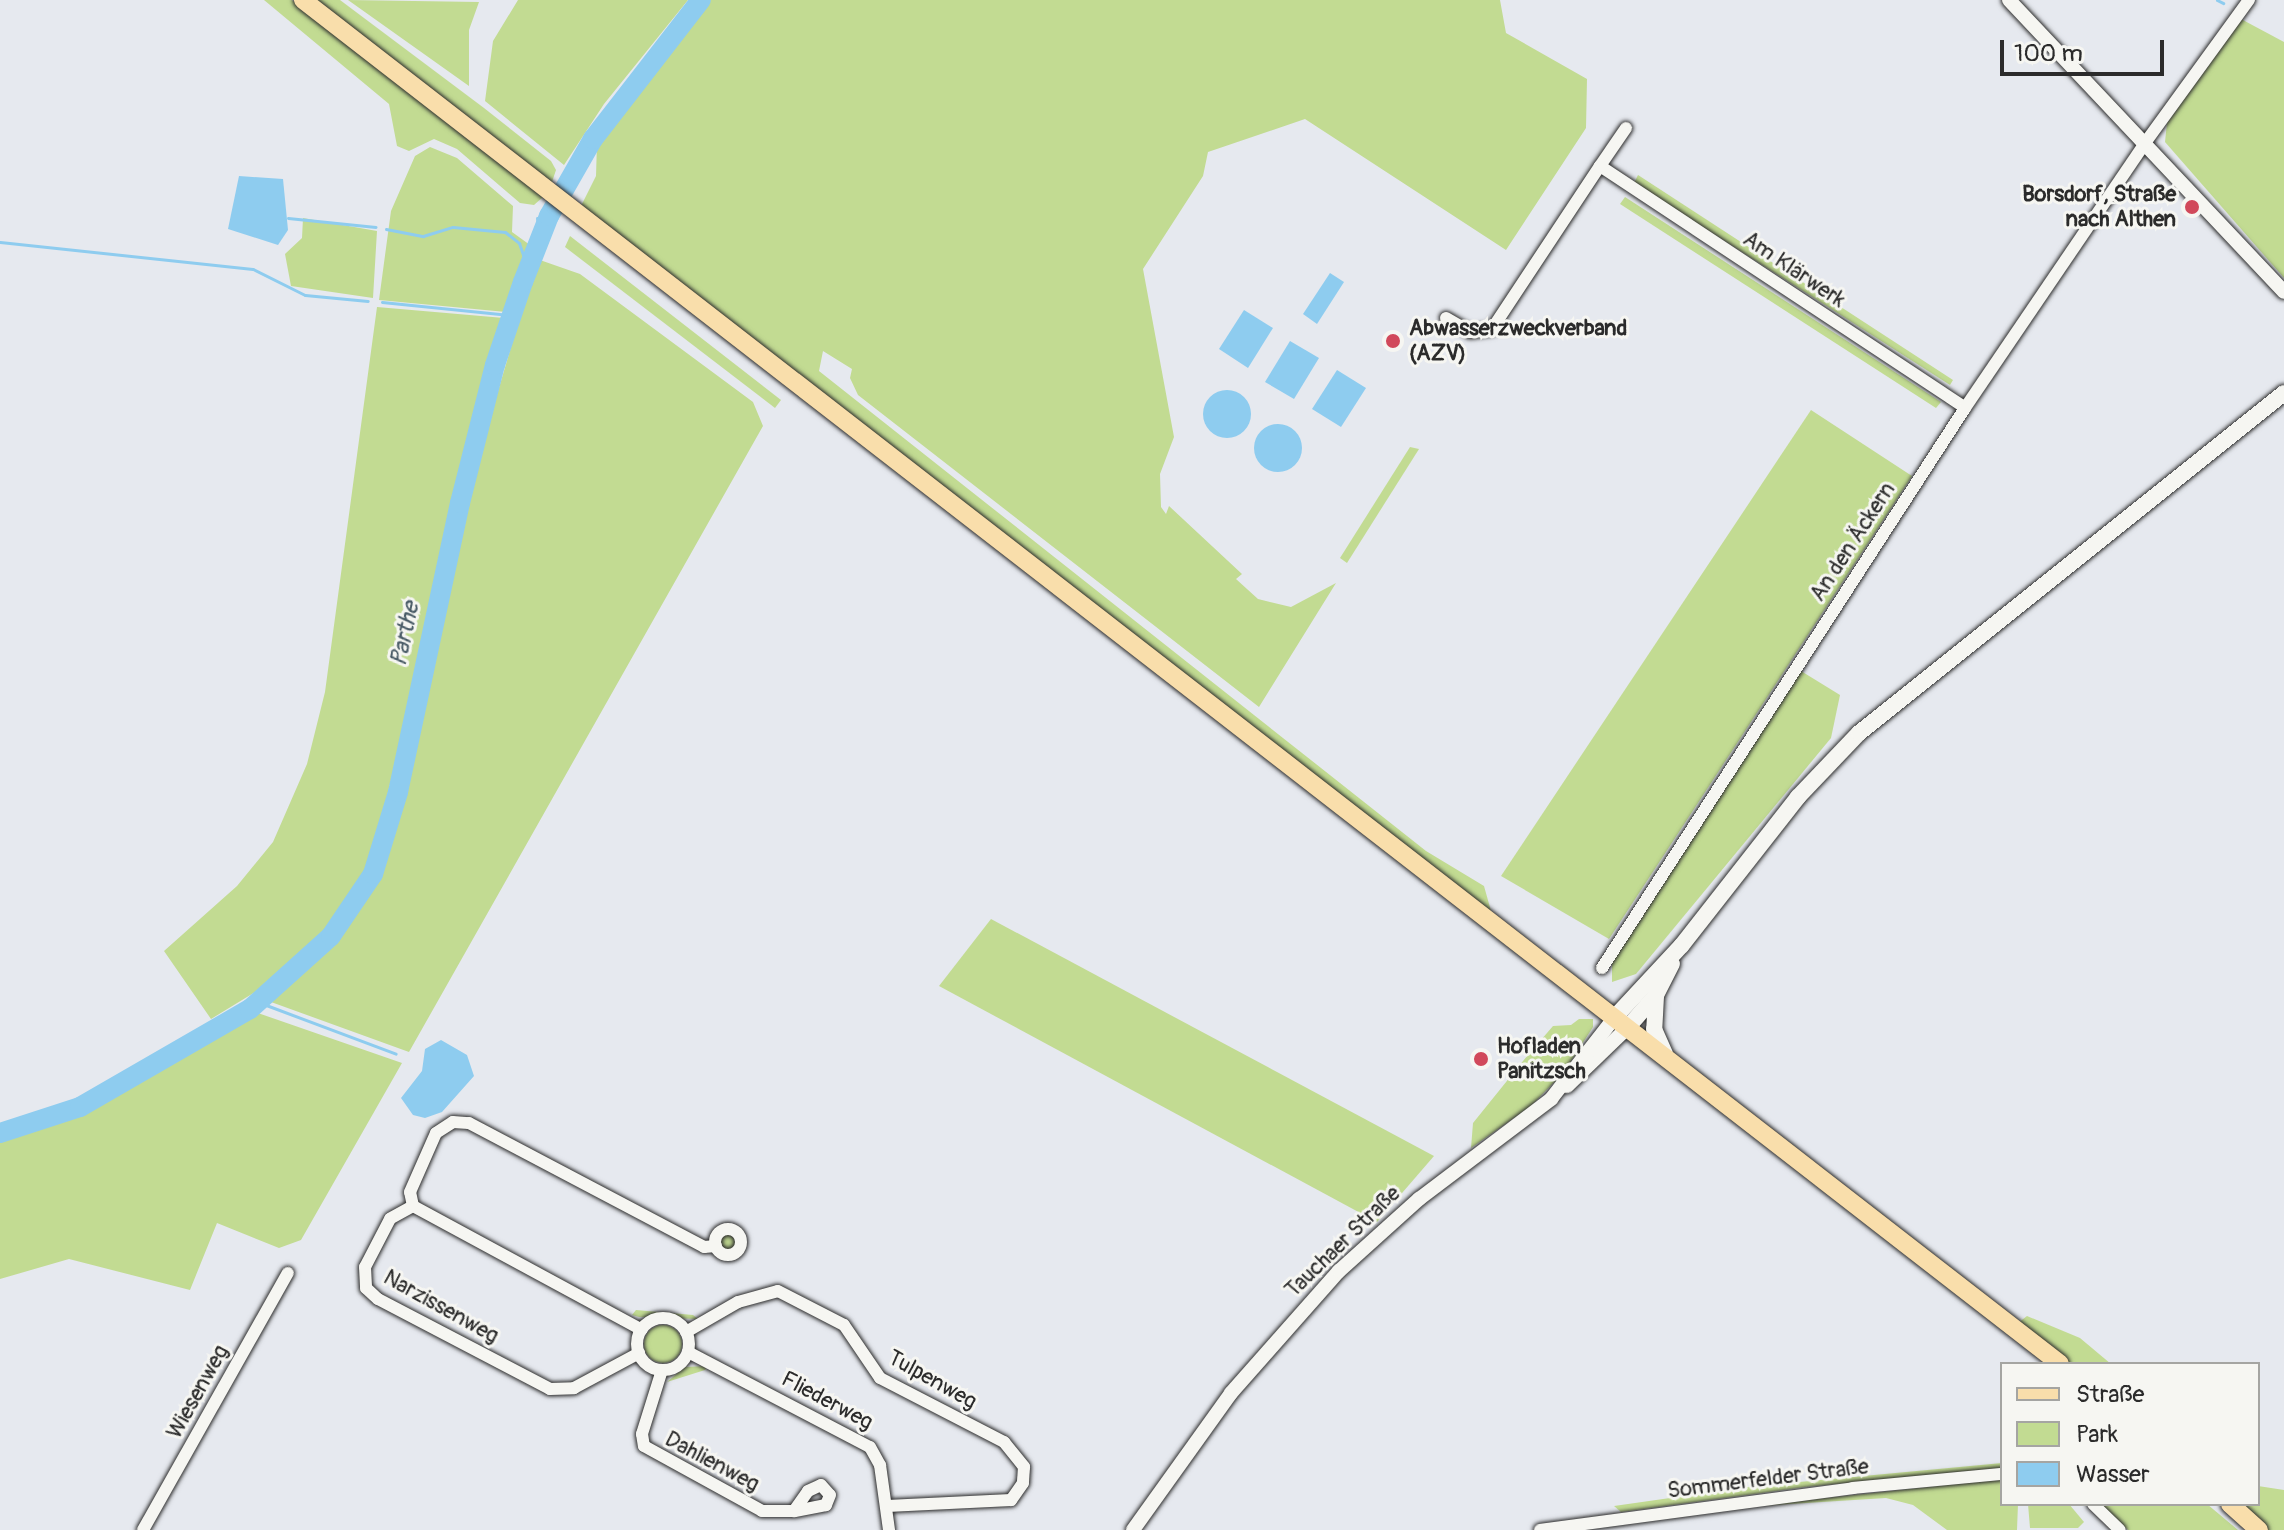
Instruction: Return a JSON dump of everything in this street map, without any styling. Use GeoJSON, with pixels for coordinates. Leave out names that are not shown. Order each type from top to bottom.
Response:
{"type":"FeatureCollection","features":[{"type":"Feature","properties":{"kind":"main road"},"geometry":{"type":"LineString","coordinates":[[303,0],[1665,1054],[2057,1362]]}},
{"type":"Feature","properties":{"kind":"main road"},"geometry":{"type":"LineString","coordinates":[[1621,1022],[1798,797],[1859,733],[2284,393]]}},
{"type":"Feature","properties":{"kind":"main road"},"geometry":{"type":"LineString","coordinates":[[1665,1054],[1654,1029],[1656,995],[1682,945]]}},
{"type":"Feature","properties":{"kind":"main road"},"geometry":{"type":"LineString","coordinates":[[1621,1022],[1656,995]]}},
{"type":"Feature","properties":{"kind":"main road"},"geometry":{"type":"LineString","coordinates":[[2232,1506],[2259,1530]]}},
{"type":"Feature","properties":{"kind":"street"},"geometry":{"type":"LineString","coordinates":[[2009,0],[2284,292]]}},
{"type":"Feature","properties":{"kind":"street","name":"An den Äckern"},"geometry":{"type":"LineString","coordinates":[[1602,968],[1965,408],[2145,143],[2249,0]]}},
{"type":"Feature","properties":{"kind":"street"},"geometry":{"type":"LineString","coordinates":[[1446,318],[1470,332],[1492,329],[1626,128]]}},
{"type":"Feature","properties":{"kind":"street","name":"Am Klärwerk"},"geometry":{"type":"LineString","coordinates":[[1600,166],[1965,408]]}},
{"type":"Feature","properties":{"kind":"street","name":"Tauchaer Straße"},"geometry":{"type":"LineString","coordinates":[[1133,1530],[1231,1393],[1339,1271],[1419,1199],[1551,1099],[1621,1022]]}},
{"type":"Feature","properties":{"kind":"street"},"geometry":{"type":"LineString","coordinates":[[642,1330],[413,1206],[410,1192],[436,1133],[453,1122],[469,1123],[704,1247],[716,1246]]}},
{"type":"Feature","properties":{"kind":"street","name":"Narzissenweg"},"geometry":{"type":"LineString","coordinates":[[413,1206],[390,1219],[365,1267],[366,1288],[378,1299],[550,1389],[574,1388],[639,1353]]}},
{"type":"Feature","properties":{"kind":"street","name":"Wiesenweg"},"geometry":{"type":"LineString","coordinates":[[143,1530],[288,1273]]}},
{"type":"Feature","properties":{"kind":"street","name":"Tulpenweg"},"geometry":{"type":"LineString","coordinates":[[686,1332],[738,1302],[778,1291],[844,1325],[880,1378],[1011,1446],[1024,1467],[1023,1483],[1011,1500],[887,1506]]}},
{"type":"Feature","properties":{"kind":"street"},"geometry":{"type":"LineString","coordinates":[[665,1319],[686,1332],[688,1352],[676,1367],[662,1370],[648,1365],[639,1353],[642,1330],[665,1319]]}},
{"type":"Feature","properties":{"kind":"street","name":"Fliederweg"},"geometry":{"type":"LineString","coordinates":[[688,1352],[870,1447],[887,1506],[889,1530]]}},
{"type":"Feature","properties":{"kind":"street","name":"Dahlienweg"},"geometry":{"type":"LineString","coordinates":[[662,1370],[642,1434],[644,1446],[762,1511],[794,1511]]}},
{"type":"Feature","properties":{"kind":"street","name":"Sommerfelder Straße"},"geometry":{"type":"LineString","coordinates":[[1540,1530],[1853,1488],[2000,1474]]}},
{"type":"Feature","properties":{"kind":"street"},"geometry":{"type":"LineString","coordinates":[[2095,1506],[2120,1530]]}},
{"type":"Feature","properties":{"kind":"green space"},"geometry":{"type":"Polygon","coordinates":[[[264,0],[292,0],[543,197],[534,205],[520,203],[457,149],[434,139],[409,151],[397,146],[389,104],[264,0]]]}},
{"type":"Feature","properties":{"kind":"green space"},"geometry":{"type":"Polygon","coordinates":[[[313,0],[340,0],[484,108],[551,161],[556,170],[552,182],[313,0]]]}},
{"type":"Feature","properties":{"kind":"green space"},"geometry":{"type":"Polygon","coordinates":[[[348,0],[479,2],[469,30],[469,86],[348,0]]]}},
{"type":"Feature","properties":{"kind":"green space"},"geometry":{"type":"Polygon","coordinates":[[[518,0],[688,0],[604,104],[564,165],[485,101],[493,41],[518,0]]]}},
{"type":"Feature","properties":{"kind":"green space"},"geometry":{"type":"Polygon","coordinates":[[[707,0],[1500,0],[1506,33],[1587,79],[1586,128],[1506,250],[1305,119],[1208,152],[1203,176],[1143,269],[1174,437],[1160,474],[1161,507],[1166,514],[1169,506],[1242,574],[1236,579],[1258,599],[1291,607],[1336,583],[1259,707],[858,395],[850,378],[852,369],[823,351],[819,371],[1426,851],[1484,886],[1491,911],[581,206],[596,176],[597,143],[707,0]]]}},
{"type":"Feature","properties":{"kind":"green space"},"geometry":{"type":"Polygon","coordinates":[[[2241,19],[2284,42],[2284,278],[2165,142],[2167,123],[2241,19]]]}},
{"type":"Feature","properties":{"kind":"green space"},"geometry":{"type":"Polygon","coordinates":[[[430,147],[457,158],[513,206],[512,232],[530,245],[506,312],[379,300],[391,211],[415,156],[430,147]]]}},
{"type":"Feature","properties":{"kind":"green space"},"geometry":{"type":"Polygon","coordinates":[[[1638,175],[1953,380],[1950,385],[1634,183],[1638,175]]]}},
{"type":"Feature","properties":{"kind":"green space"},"geometry":{"type":"Polygon","coordinates":[[[1625,197],[1941,402],[1936,408],[1620,204],[1625,197]]]}},
{"type":"Feature","properties":{"kind":"green space"},"geometry":{"type":"Polygon","coordinates":[[[303,218],[377,231],[373,298],[291,286],[285,254],[302,238],[303,218]]]}},
{"type":"Feature","properties":{"kind":"green space"},"geometry":{"type":"Polygon","coordinates":[[[570,236],[781,400],[775,408],[565,247],[570,236]]]}},
{"type":"Feature","properties":{"kind":"green space"},"geometry":{"type":"Polygon","coordinates":[[[537,259],[580,274],[753,402],[763,426],[409,1052],[271,1002],[327,945],[382,866],[402,801],[460,520],[537,259]]]}},
{"type":"Feature","properties":{"kind":"green space"},"geometry":{"type":"Polygon","coordinates":[[[377,307],[504,318],[369,870],[321,936],[280,977],[211,1019],[164,951],[237,886],[273,842],[307,764],[325,692],[377,307]]]}},
{"type":"Feature","properties":{"kind":"green space"},"geometry":{"type":"Polygon","coordinates":[[[1811,410],[1912,476],[1609,939],[1501,876],[1811,410]]]}},
{"type":"Feature","properties":{"kind":"green space"},"geometry":{"type":"Polygon","coordinates":[[[1410,447],[1419,449],[1347,563],[1340,558],[1410,447]]]}},
{"type":"Feature","properties":{"kind":"green space"},"geometry":{"type":"Polygon","coordinates":[[[1801,671],[1840,695],[1831,738],[1636,974],[1612,982],[1612,962],[1801,671]]]}},
{"type":"Feature","properties":{"kind":"green space"},"geometry":{"type":"Polygon","coordinates":[[[991,919],[1434,1156],[1377,1222],[939,986],[991,919]]]}},
{"type":"Feature","properties":{"kind":"green space"},"geometry":{"type":"Polygon","coordinates":[[[255,1012],[402,1063],[301,1240],[279,1248],[217,1223],[190,1290],[69,1259],[0,1279],[0,1139],[84,1111],[255,1012]]]}},
{"type":"Feature","properties":{"kind":"green space"},"geometry":{"type":"Polygon","coordinates":[[[1579,1019],[1593,1019],[1593,1027],[1564,1072],[1531,1106],[1471,1148],[1473,1123],[1523,1061],[1553,1026],[1571,1025],[1579,1019]]]}},
{"type":"Feature","properties":{"kind":"green space"},"geometry":{"type":"Polygon","coordinates":[[[728,1229],[737,1233],[741,1242],[737,1251],[728,1255],[719,1251],[715,1242],[719,1233],[728,1229]]]}},
{"type":"Feature","properties":{"kind":"green space"},"geometry":{"type":"Polygon","coordinates":[[[636,1310],[693,1315],[698,1319],[639,1317],[632,1315],[636,1310]]]}},
{"type":"Feature","properties":{"kind":"green space"},"geometry":{"type":"Polygon","coordinates":[[[2027,1316],[2080,1338],[2109,1362],[2066,1362],[2018,1323],[2027,1316]]]}},
{"type":"Feature","properties":{"kind":"green space"},"geometry":{"type":"Polygon","coordinates":[[[663,1325],[677,1330],[682,1344],[677,1358],[663,1363],[649,1358],[644,1344],[649,1330],[663,1325]]]}},
{"type":"Feature","properties":{"kind":"green space"},"geometry":{"type":"Polygon","coordinates":[[[707,1366],[705,1370],[667,1382],[685,1367],[707,1366]]]}},
{"type":"Feature","properties":{"kind":"green space"},"geometry":{"type":"Polygon","coordinates":[[[2000,1463],[2000,1468],[1805,1487],[1621,1512],[1614,1506],[1747,1487],[2000,1463]]]}},
{"type":"Feature","properties":{"kind":"green space"},"geometry":{"type":"Polygon","coordinates":[[[2000,1479],[2000,1506],[2018,1506],[2017,1530],[1947,1530],[1913,1505],[1886,1498],[1743,1507],[2000,1479]]]}},
{"type":"Feature","properties":{"kind":"green space"},"geometry":{"type":"Polygon","coordinates":[[[2260,1486],[2284,1490],[2284,1530],[2267,1530],[2237,1506],[2260,1506],[2260,1486]]]}},
{"type":"Feature","properties":{"kind":"green space"},"geometry":{"type":"Polygon","coordinates":[[[2028,1506],[2071,1506],[2084,1522],[2078,1528],[2030,1528],[2028,1506]]]}},
{"type":"Feature","properties":{"kind":"green space"},"geometry":{"type":"Polygon","coordinates":[[[2102,1506],[2209,1506],[2238,1530],[2128,1530],[2102,1506]]]}},
{"type":"Feature","properties":{"kind":"water"},"geometry":{"type":"Polygon","coordinates":[[[239,176],[283,179],[288,230],[278,245],[228,229],[239,176]]]}},
{"type":"Feature","properties":{"kind":"water"},"geometry":{"type":"Polygon","coordinates":[[[1330,273],[1344,282],[1317,324],[1303,314],[1330,273]]]}},
{"type":"Feature","properties":{"kind":"water"},"geometry":{"type":"Polygon","coordinates":[[[1244,310],[1273,328],[1248,368],[1219,349],[1244,310]]]}},
{"type":"Feature","properties":{"kind":"water"},"geometry":{"type":"Polygon","coordinates":[[[1290,341],[1319,358],[1294,399],[1265,382],[1290,341]]]}},
{"type":"Feature","properties":{"kind":"water"},"geometry":{"type":"Polygon","coordinates":[[[1337,370],[1366,388],[1341,427],[1312,409],[1337,370]]]}},
{"type":"Feature","properties":{"kind":"water"},"geometry":{"type":"Polygon","coordinates":[[[1227,390],[1244,397],[1251,414],[1244,431],[1227,438],[1210,431],[1203,414],[1210,397],[1227,390]]]}},
{"type":"Feature","properties":{"kind":"water"},"geometry":{"type":"Polygon","coordinates":[[[1278,424],[1295,431],[1302,448],[1295,465],[1278,472],[1261,465],[1254,448],[1261,431],[1278,424]]]}},
{"type":"Feature","properties":{"kind":"water"},"geometry":{"type":"Polygon","coordinates":[[[441,1040],[467,1055],[474,1076],[442,1112],[425,1118],[413,1115],[401,1098],[422,1071],[425,1049],[441,1040]]]}},
{"type":"Feature","properties":{"kind":"waterway","name":"Parthe"},"geometry":{"type":"LineString","coordinates":[[0,1133],[80,1107],[250,1009],[331,936],[373,874],[398,792],[460,503],[495,365],[523,282],[549,216],[593,139],[701,0]]}},
{"type":"Feature","properties":{"kind":"waterway"},"geometry":{"type":"LineString","coordinates":[[2217,0],[2223,3]]}},
{"type":"Feature","properties":{"kind":"waterway"},"geometry":{"type":"LineString","coordinates":[[288,218],[376,227]]}},
{"type":"Feature","properties":{"kind":"waterway"},"geometry":{"type":"LineString","coordinates":[[537,218],[540,238]]}},
{"type":"Feature","properties":{"kind":"waterway"},"geometry":{"type":"LineString","coordinates":[[386,229],[423,236],[453,227],[505,232],[519,243],[528,269]]}},
{"type":"Feature","properties":{"kind":"waterway"},"geometry":{"type":"LineString","coordinates":[[0,242],[253,269],[305,295],[368,301]]}},
{"type":"Feature","properties":{"kind":"waterway"},"geometry":{"type":"LineString","coordinates":[[382,302],[511,315]]}},
{"type":"Feature","properties":{"kind":"waterway"},"geometry":{"type":"LineString","coordinates":[[258,1002],[396,1054]]}},
{"type":"Feature","properties":{"kind":"place","name":"Borsdorf, Straße nach Althen"},"geometry":{"type":"Point","coordinates":[2192,207]}},
{"type":"Feature","properties":{"kind":"place","name":"Abwasserzweckverband (AZV)"},"geometry":{"type":"Point","coordinates":[1393,341]}},
{"type":"Feature","properties":{"kind":"place","name":"Hofladen Panitzsch"},"geometry":{"type":"Point","coordinates":[1481,1059]}}]}
